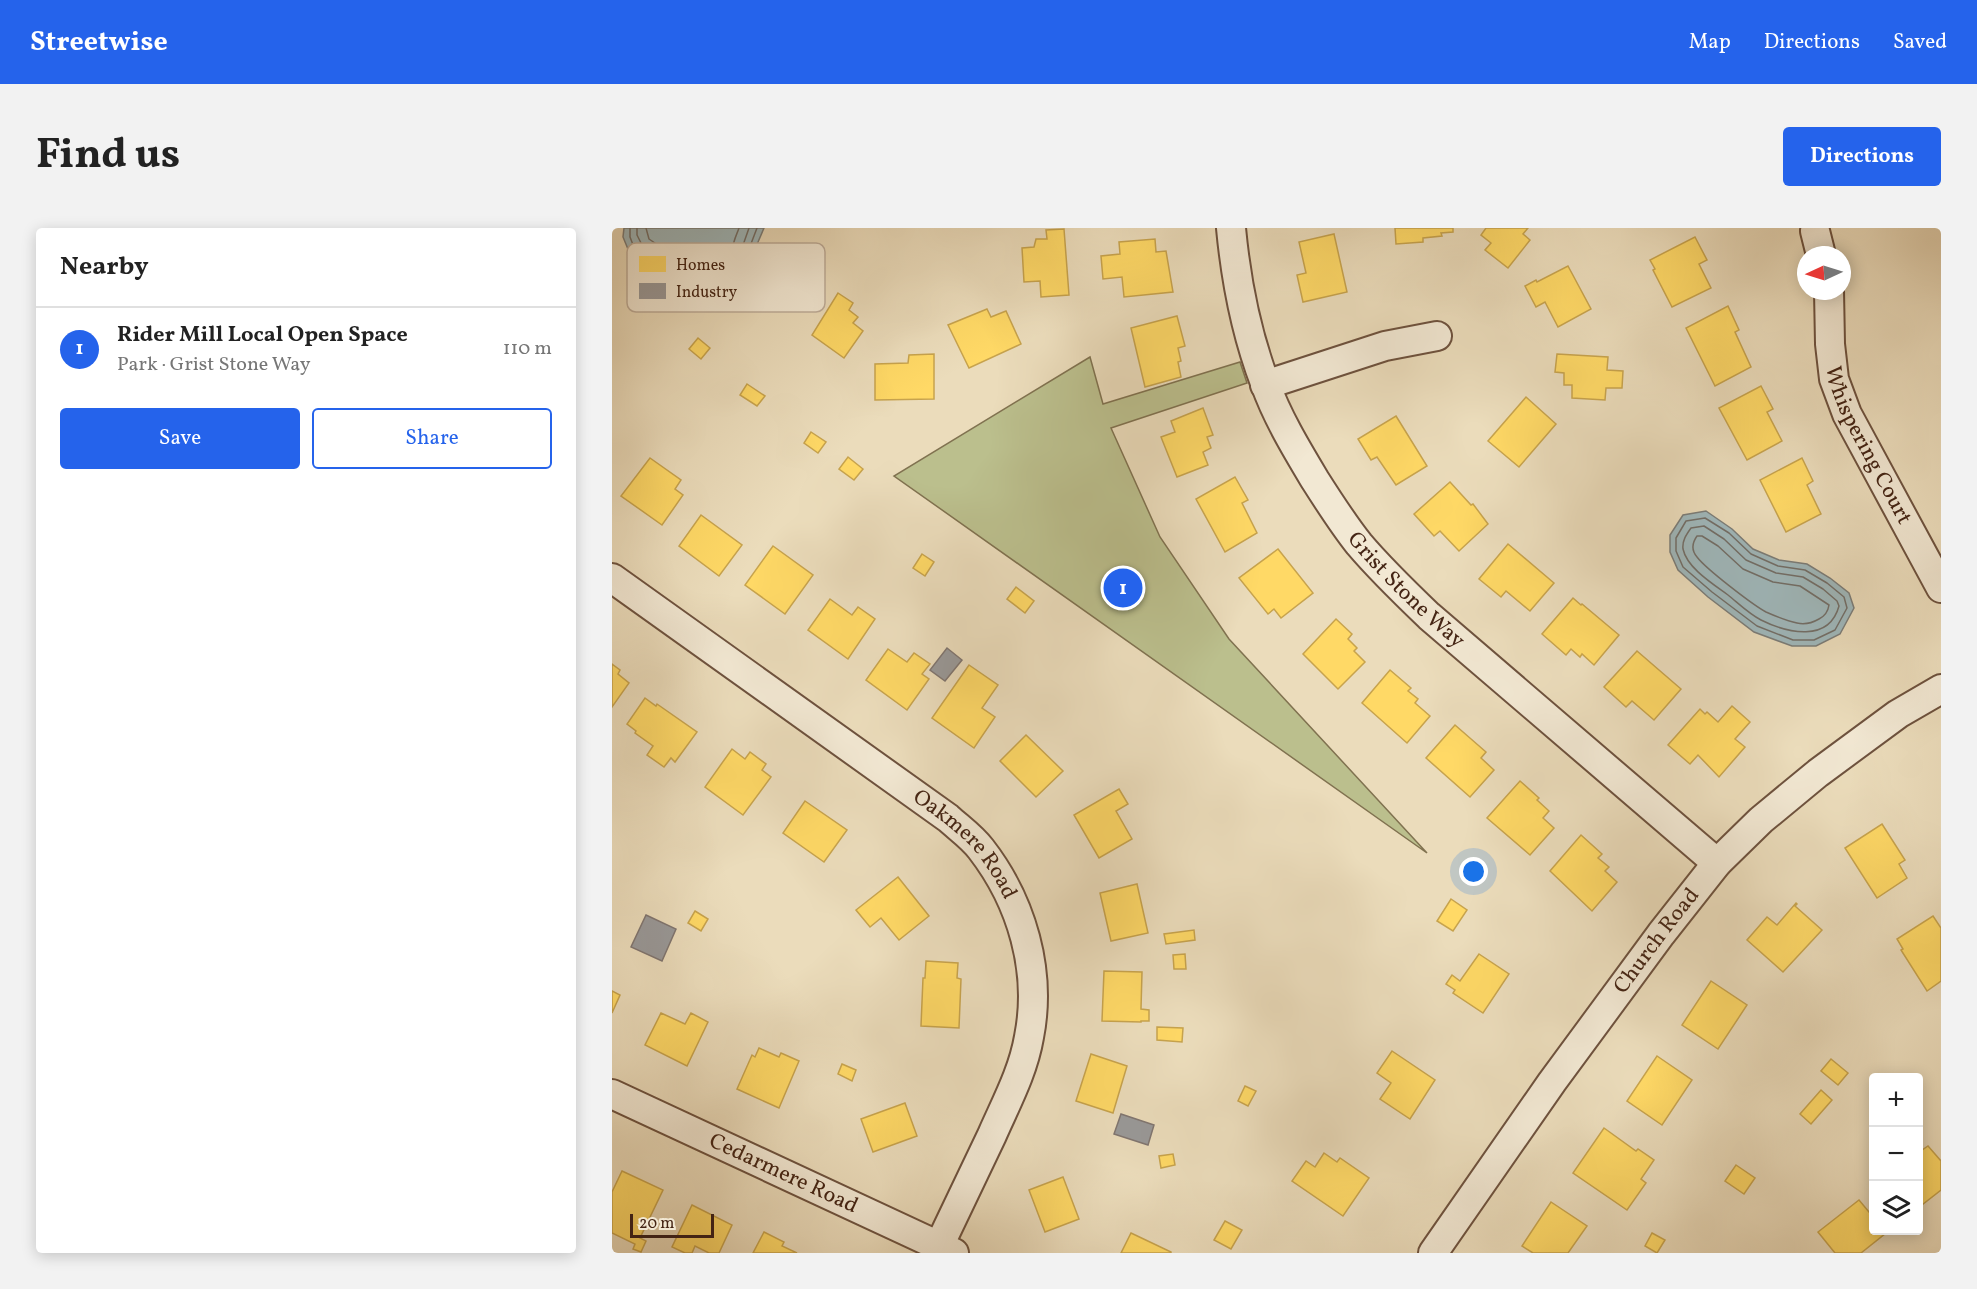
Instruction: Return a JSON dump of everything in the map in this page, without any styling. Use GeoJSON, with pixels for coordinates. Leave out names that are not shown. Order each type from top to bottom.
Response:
{"type":"FeatureCollection","features":[{"type":"Feature","properties":{"kind":"street","name":"Grist Stone Way"},"geometry":{"type":"LineString","coordinates":[[1231,228],[1236,274],[1249,334],[1265,385],[1299,454],[1330,505],[1358,543],[1429,616],[1717,863]]}},
{"type":"Feature","properties":{"kind":"street","name":"Whispering Court"},"geometry":{"type":"LineString","coordinates":[[1829,300],[1830,344],[1834,379],[1846,414],[1941,588]]}},
{"type":"Feature","properties":{"kind":"street"},"geometry":{"type":"LineString","coordinates":[[1265,385],[1385,346],[1437,336]]}},
{"type":"Feature","properties":{"kind":"street","name":"Oakmere Road"},"geometry":{"type":"LineString","coordinates":[[612,578],[948,818],[979,847],[998,874],[1015,907],[1027,944],[1033,976],[1033,1012],[1029,1040],[1017,1079],[946,1250]]}},
{"type":"Feature","properties":{"kind":"street","name":"Church Road"},"geometry":{"type":"LineString","coordinates":[[1433,1253],[1552,1082],[1660,934],[1717,863],[1761,820],[1818,773],[1898,714],[1941,689]]}},
{"type":"Feature","properties":{"kind":"street","name":"Cedarmere Road"},"geometry":{"type":"LineString","coordinates":[[612,1094],[946,1250]]}},
{"type":"Feature","properties":{"kind":"green space"},"geometry":{"type":"Polygon","coordinates":[[[1090,357],[1103,404],[1240,362],[1247,383],[1111,428],[1160,537],[1229,639],[1427,853],[894,476],[1090,357]]]}},
{"type":"Feature","properties":{"kind":"water"},"geometry":{"type":"Polygon","coordinates":[[[624,228],[764,228],[758,243],[627,243],[627,247],[623,237],[624,228]]]}},
{"type":"Feature","properties":{"kind":"water"},"geometry":{"type":"Polygon","coordinates":[[[1706,511],[1732,529],[1753,549],[1779,560],[1807,564],[1849,593],[1854,608],[1840,634],[1816,646],[1792,646],[1754,632],[1708,597],[1678,570],[1670,552],[1670,535],[1683,515],[1706,511]]]}},
{"type":"Feature","properties":{"kind":"building: Homes"},"geometry":{"type":"Polygon","coordinates":[[[1395,228],[1453,228],[1453,232],[1423,238],[1423,242],[1396,244],[1395,228]]]}},
{"type":"Feature","properties":{"kind":"building: Homes"},"geometry":{"type":"Polygon","coordinates":[[[1486,228],[1528,228],[1523,234],[1530,240],[1508,268],[1485,250],[1491,243],[1481,235],[1486,228]]]}},
{"type":"Feature","properties":{"kind":"building: Homes"},"geometry":{"type":"Polygon","coordinates":[[[1064,229],[1069,295],[1041,297],[1040,281],[1024,282],[1022,248],[1034,247],[1036,239],[1047,239],[1046,230],[1064,229]]]}},
{"type":"Feature","properties":{"kind":"building: Homes"},"geometry":{"type":"Polygon","coordinates":[[[1334,234],[1347,292],[1303,302],[1297,275],[1306,273],[1299,242],[1334,234]]]}},
{"type":"Feature","properties":{"kind":"building: Homes"},"geometry":{"type":"Polygon","coordinates":[[[1695,237],[1707,260],[1699,264],[1711,288],[1672,307],[1650,260],[1695,237]]]}},
{"type":"Feature","properties":{"kind":"building: Homes"},"geometry":{"type":"Polygon","coordinates":[[[1155,239],[1156,252],[1166,251],[1173,292],[1124,297],[1122,277],[1103,279],[1101,256],[1120,254],[1119,242],[1155,239]]]}},
{"type":"Feature","properties":{"kind":"building: Homes"},"geometry":{"type":"Polygon","coordinates":[[[1568,266],[1591,309],[1558,327],[1545,302],[1536,307],[1525,286],[1568,266]]]}},
{"type":"Feature","properties":{"kind":"building: Homes"},"geometry":{"type":"Polygon","coordinates":[[[838,293],[853,303],[849,310],[858,317],[853,323],[863,331],[844,358],[812,335],[838,293]]]}},
{"type":"Feature","properties":{"kind":"building: Homes"},"geometry":{"type":"Polygon","coordinates":[[[1728,306],[1739,330],[1735,332],[1751,367],[1715,386],[1686,328],[1728,306]]]}},
{"type":"Feature","properties":{"kind":"building: Homes"},"geometry":{"type":"Polygon","coordinates":[[[987,309],[991,317],[1006,311],[1021,344],[969,368],[948,325],[987,309]]]}},
{"type":"Feature","properties":{"kind":"building: Homes"},"geometry":{"type":"Polygon","coordinates":[[[1177,316],[1185,346],[1178,348],[1181,377],[1145,387],[1131,328],[1177,316]]]}},
{"type":"Feature","properties":{"kind":"building: Homes"},"geometry":{"type":"Polygon","coordinates":[[[698,338],[710,348],[701,359],[689,349],[698,338]]]}},
{"type":"Feature","properties":{"kind":"building: Homes"},"geometry":{"type":"Polygon","coordinates":[[[934,354],[934,399],[875,400],[875,364],[908,363],[909,355],[934,354]]]}},
{"type":"Feature","properties":{"kind":"building: Homes"},"geometry":{"type":"Polygon","coordinates":[[[1557,354],[1608,357],[1607,370],[1623,371],[1622,388],[1606,388],[1605,400],[1572,398],[1572,385],[1564,385],[1564,373],[1555,372],[1557,354]]]}},
{"type":"Feature","properties":{"kind":"building: Homes"},"geometry":{"type":"Polygon","coordinates":[[[747,384],[765,396],[757,406],[740,395],[747,384]]]}},
{"type":"Feature","properties":{"kind":"building: Homes"},"geometry":{"type":"Polygon","coordinates":[[[1761,386],[1773,409],[1767,412],[1782,441],[1747,460],[1719,408],[1761,386]]]}},
{"type":"Feature","properties":{"kind":"building: Homes"},"geometry":{"type":"Polygon","coordinates":[[[1526,397],[1556,424],[1519,467],[1488,441],[1526,397]]]}},
{"type":"Feature","properties":{"kind":"building: Homes"},"geometry":{"type":"Polygon","coordinates":[[[1203,408],[1213,435],[1207,437],[1211,448],[1203,452],[1208,465],[1177,477],[1161,437],[1175,432],[1171,421],[1203,408]]]}},
{"type":"Feature","properties":{"kind":"building: Homes"},"geometry":{"type":"Polygon","coordinates":[[[1396,416],[1427,466],[1396,485],[1377,457],[1371,460],[1358,439],[1396,416]]]}},
{"type":"Feature","properties":{"kind":"building: Homes"},"geometry":{"type":"Polygon","coordinates":[[[811,432],[826,442],[818,453],[804,443],[811,432]]]}},
{"type":"Feature","properties":{"kind":"building: Homes"},"geometry":{"type":"Polygon","coordinates":[[[848,457],[863,469],[854,480],[839,469],[848,457]]]}},
{"type":"Feature","properties":{"kind":"building: Homes"},"geometry":{"type":"Polygon","coordinates":[[[650,458],[681,480],[675,489],[683,495],[662,525],[621,496],[650,458]]]}},
{"type":"Feature","properties":{"kind":"building: Homes"},"geometry":{"type":"Polygon","coordinates":[[[1802,458],[1813,481],[1807,485],[1821,514],[1786,532],[1760,480],[1802,458]]]}},
{"type":"Feature","properties":{"kind":"building: Homes"},"geometry":{"type":"Polygon","coordinates":[[[1235,477],[1248,500],[1242,503],[1257,533],[1225,552],[1196,499],[1235,477]]]}},
{"type":"Feature","properties":{"kind":"building: Homes"},"geometry":{"type":"Polygon","coordinates":[[[1450,482],[1471,505],[1473,504],[1488,524],[1459,551],[1440,531],[1434,536],[1414,514],[1450,482]]]}},
{"type":"Feature","properties":{"kind":"building: Homes"},"geometry":{"type":"Polygon","coordinates":[[[701,515],[742,545],[719,576],[679,546],[701,515]]]}},
{"type":"Feature","properties":{"kind":"building: Homes"},"geometry":{"type":"Polygon","coordinates":[[[1508,544],[1554,583],[1530,611],[1506,591],[1501,597],[1479,579],[1508,544]]]}},
{"type":"Feature","properties":{"kind":"building: Homes"},"geometry":{"type":"Polygon","coordinates":[[[773,546],[813,575],[785,614],[745,585],[773,546]]]}},
{"type":"Feature","properties":{"kind":"building: Homes"},"geometry":{"type":"Polygon","coordinates":[[[1278,549],[1313,593],[1281,618],[1274,609],[1268,614],[1239,578],[1278,549]]]}},
{"type":"Feature","properties":{"kind":"building: Homes"},"geometry":{"type":"Polygon","coordinates":[[[922,554],[934,562],[925,576],[913,568],[922,554]]]}},
{"type":"Feature","properties":{"kind":"building: Homes"},"geometry":{"type":"Polygon","coordinates":[[[1016,587],[1034,601],[1025,613],[1007,599],[1016,587]]]}},
{"type":"Feature","properties":{"kind":"building: Homes"},"geometry":{"type":"Polygon","coordinates":[[[1573,598],[1619,635],[1594,665],[1582,654],[1580,657],[1571,649],[1566,655],[1542,634],[1573,598]]]}},
{"type":"Feature","properties":{"kind":"building: Homes"},"geometry":{"type":"Polygon","coordinates":[[[830,599],[852,615],[858,607],[875,619],[848,659],[808,630],[830,599]]]}},
{"type":"Feature","properties":{"kind":"building: Homes"},"geometry":{"type":"Polygon","coordinates":[[[1336,619],[1352,634],[1348,639],[1357,648],[1354,651],[1365,662],[1338,689],[1303,654],[1336,619]]]}},
{"type":"Feature","properties":{"kind":"building: Homes"},"geometry":{"type":"Polygon","coordinates":[[[888,649],[907,662],[914,653],[930,664],[922,674],[929,679],[907,710],[866,680],[888,649]]]}},
{"type":"Feature","properties":{"kind":"building: Homes"},"geometry":{"type":"Polygon","coordinates":[[[1637,651],[1681,689],[1654,720],[1632,701],[1626,707],[1604,687],[1637,651]]]}},
{"type":"Feature","properties":{"kind":"building: Homes"},"geometry":{"type":"Polygon","coordinates":[[[612,664],[620,670],[618,674],[629,683],[612,707],[612,664]]]}},
{"type":"Feature","properties":{"kind":"building: Homes"},"geometry":{"type":"Polygon","coordinates":[[[969,665],[998,685],[982,708],[995,717],[974,748],[932,718],[969,665]]]}},
{"type":"Feature","properties":{"kind":"building: Homes"},"geometry":{"type":"Polygon","coordinates":[[[1390,670],[1411,688],[1408,691],[1418,699],[1415,703],[1430,716],[1407,743],[1362,703],[1390,670]]]}},
{"type":"Feature","properties":{"kind":"building: Homes"},"geometry":{"type":"Polygon","coordinates":[[[645,698],[697,732],[675,762],[671,758],[664,767],[647,755],[653,746],[627,724],[645,698]]]}},
{"type":"Feature","properties":{"kind":"building: Homes"},"geometry":{"type":"Polygon","coordinates":[[[1732,706],[1750,722],[1735,739],[1745,747],[1719,777],[1698,755],[1690,764],[1668,745],[1700,709],[1718,722],[1732,706]]]}},
{"type":"Feature","properties":{"kind":"building: Homes"},"geometry":{"type":"Polygon","coordinates":[[[1455,725],[1486,752],[1481,758],[1494,770],[1470,797],[1426,758],[1455,725]]]}},
{"type":"Feature","properties":{"kind":"building: Homes"},"geometry":{"type":"Polygon","coordinates":[[[1026,735],[1063,771],[1036,797],[1000,761],[1026,735]]]}},
{"type":"Feature","properties":{"kind":"building: Homes"},"geometry":{"type":"Polygon","coordinates":[[[732,749],[745,759],[750,752],[766,764],[762,770],[771,777],[743,815],[705,787],[732,749]]]}},
{"type":"Feature","properties":{"kind":"building: Homes"},"geometry":{"type":"Polygon","coordinates":[[[1520,781],[1539,798],[1537,800],[1549,811],[1543,818],[1554,828],[1530,855],[1487,818],[1520,781]]]}},
{"type":"Feature","properties":{"kind":"building: Homes"},"geometry":{"type":"Polygon","coordinates":[[[1119,789],[1128,804],[1116,811],[1132,839],[1099,858],[1074,815],[1119,789]]]}},
{"type":"Feature","properties":{"kind":"building: Homes"},"geometry":{"type":"Polygon","coordinates":[[[805,801],[847,830],[824,862],[783,833],[805,801]]]}},
{"type":"Feature","properties":{"kind":"building: Homes"},"geometry":{"type":"Polygon","coordinates":[[[1882,824],[1905,860],[1899,864],[1907,878],[1877,898],[1845,848],[1882,824]]]}},
{"type":"Feature","properties":{"kind":"building: Homes"},"geometry":{"type":"Polygon","coordinates":[[[1581,835],[1602,854],[1598,858],[1609,867],[1605,871],[1617,882],[1592,911],[1550,871],[1581,835]]]}},
{"type":"Feature","properties":{"kind":"building: Homes"},"geometry":{"type":"Polygon","coordinates":[[[898,877],[929,916],[899,940],[881,918],[870,927],[856,910],[898,877]]]}},
{"type":"Feature","properties":{"kind":"building: Homes"},"geometry":{"type":"Polygon","coordinates":[[[1137,884],[1148,933],[1111,941],[1100,893],[1137,884]]]}},
{"type":"Feature","properties":{"kind":"building: Homes"},"geometry":{"type":"Polygon","coordinates":[[[1451,899],[1467,910],[1453,931],[1437,921],[1451,899]]]}},
{"type":"Feature","properties":{"kind":"building: Homes"},"geometry":{"type":"Polygon","coordinates":[[[1796,903],[1795,906],[1822,930],[1783,972],[1747,940],[1767,917],[1777,925],[1796,903]]]}},
{"type":"Feature","properties":{"kind":"building: Homes"},"geometry":{"type":"Polygon","coordinates":[[[695,911],[708,919],[701,931],[688,923],[695,911]]]}},
{"type":"Feature","properties":{"kind":"building: Homes"},"geometry":{"type":"Polygon","coordinates":[[[1933,916],[1941,928],[1941,981],[1927,991],[1901,950],[1903,949],[1897,939],[1933,916]]]}},
{"type":"Feature","properties":{"kind":"building: Homes"},"geometry":{"type":"Polygon","coordinates":[[[1194,930],[1195,940],[1166,944],[1164,934],[1194,930]]]}},
{"type":"Feature","properties":{"kind":"building: Homes"},"geometry":{"type":"Polygon","coordinates":[[[1185,954],[1186,969],[1174,969],[1173,955],[1185,954]]]}},
{"type":"Feature","properties":{"kind":"building: Homes"},"geometry":{"type":"Polygon","coordinates":[[[1479,954],[1509,974],[1483,1013],[1453,993],[1455,990],[1446,984],[1452,975],[1460,981],[1479,954]]]}},
{"type":"Feature","properties":{"kind":"building: Homes"},"geometry":{"type":"Polygon","coordinates":[[[926,961],[958,963],[957,978],[961,979],[959,1028],[921,1026],[926,961]]]}},
{"type":"Feature","properties":{"kind":"building: Homes"},"geometry":{"type":"Polygon","coordinates":[[[1104,971],[1142,972],[1141,1009],[1149,1010],[1149,1021],[1102,1021],[1104,971]]]}},
{"type":"Feature","properties":{"kind":"building: Homes"},"geometry":{"type":"Polygon","coordinates":[[[1711,981],[1747,1005],[1718,1049],[1682,1025],[1711,981]]]}},
{"type":"Feature","properties":{"kind":"building: Homes"},"geometry":{"type":"Polygon","coordinates":[[[612,991],[620,995],[612,1013],[612,991]]]}},
{"type":"Feature","properties":{"kind":"building: Homes"},"geometry":{"type":"Polygon","coordinates":[[[661,1013],[685,1024],[691,1013],[708,1022],[687,1066],[645,1045],[661,1013]]]}},
{"type":"Feature","properties":{"kind":"building: Homes"},"geometry":{"type":"Polygon","coordinates":[[[1157,1027],[1183,1028],[1182,1042],[1157,1040],[1157,1027]]]}},
{"type":"Feature","properties":{"kind":"building: Homes"},"geometry":{"type":"Polygon","coordinates":[[[759,1048],[779,1057],[781,1053],[799,1061],[779,1108],[737,1089],[752,1055],[755,1057],[759,1048]]]}},
{"type":"Feature","properties":{"kind":"building: Homes"},"geometry":{"type":"Polygon","coordinates":[[[1392,1051],[1435,1080],[1410,1119],[1380,1099],[1391,1083],[1377,1073],[1392,1051]]]}},
{"type":"Feature","properties":{"kind":"building: Homes"},"geometry":{"type":"Polygon","coordinates":[[[1091,1054],[1127,1066],[1113,1113],[1076,1101],[1091,1054]]]}},
{"type":"Feature","properties":{"kind":"building: Homes"},"geometry":{"type":"Polygon","coordinates":[[[1657,1056],[1692,1080],[1662,1125],[1627,1101],[1657,1056]]]}},
{"type":"Feature","properties":{"kind":"building: Homes"},"geometry":{"type":"Polygon","coordinates":[[[1831,1059],[1848,1073],[1838,1085],[1821,1071],[1831,1059]]]}},
{"type":"Feature","properties":{"kind":"building: Homes"},"geometry":{"type":"Polygon","coordinates":[[[842,1064],[856,1070],[852,1081],[838,1074],[842,1064]]]}},
{"type":"Feature","properties":{"kind":"building: Homes"},"geometry":{"type":"Polygon","coordinates":[[[1245,1086],[1256,1091],[1248,1106],[1238,1101],[1245,1086]]]}},
{"type":"Feature","properties":{"kind":"building: Homes"},"geometry":{"type":"Polygon","coordinates":[[[1821,1090],[1832,1100],[1811,1124],[1800,1114],[1821,1090]]]}},
{"type":"Feature","properties":{"kind":"building: Homes"},"geometry":{"type":"Polygon","coordinates":[[[905,1103],[917,1136],[873,1152],[861,1119],[905,1103]]]}},
{"type":"Feature","properties":{"kind":"building: Homes"},"geometry":{"type":"Polygon","coordinates":[[[1604,1128],[1636,1151],[1638,1149],[1654,1160],[1641,1179],[1646,1183],[1627,1210],[1573,1173],[1604,1128]]]}},
{"type":"Feature","properties":{"kind":"building: Homes"},"geometry":{"type":"Polygon","coordinates":[[[1928,1146],[1941,1161],[1941,1190],[1923,1204],[1923,1181],[1923,1150],[1928,1146]]]}},
{"type":"Feature","properties":{"kind":"building: Homes"},"geometry":{"type":"Polygon","coordinates":[[[1324,1153],[1337,1162],[1340,1158],[1369,1178],[1343,1216],[1292,1181],[1306,1161],[1315,1167],[1324,1153]]]}},
{"type":"Feature","properties":{"kind":"building: Homes"},"geometry":{"type":"Polygon","coordinates":[[[1173,1154],[1175,1165],[1161,1168],[1159,1156],[1173,1154]]]}},
{"type":"Feature","properties":{"kind":"building: Homes"},"geometry":{"type":"Polygon","coordinates":[[[1736,1165],[1755,1178],[1744,1194],[1725,1181],[1736,1165]]]}},
{"type":"Feature","properties":{"kind":"building: Homes"},"geometry":{"type":"Polygon","coordinates":[[[622,1171],[663,1190],[640,1238],[646,1241],[641,1252],[633,1249],[635,1244],[612,1233],[612,1192],[622,1171]]]}},
{"type":"Feature","properties":{"kind":"building: Homes"},"geometry":{"type":"Polygon","coordinates":[[[1063,1177],[1079,1219],[1045,1232],[1029,1190],[1063,1177]]]}},
{"type":"Feature","properties":{"kind":"building: Homes"},"geometry":{"type":"Polygon","coordinates":[[[1859,1200],[1869,1212],[1869,1235],[1884,1235],[1861,1253],[1835,1253],[1818,1232],[1859,1200]]]}},
{"type":"Feature","properties":{"kind":"building: Homes"},"geometry":{"type":"Polygon","coordinates":[[[1551,1202],[1587,1226],[1568,1253],[1533,1253],[1522,1246],[1551,1202]]]}},
{"type":"Feature","properties":{"kind":"building: Homes"},"geometry":{"type":"Polygon","coordinates":[[[692,1205],[732,1225],[719,1253],[709,1253],[695,1246],[692,1253],[685,1253],[672,1247],[692,1205]]]}},
{"type":"Feature","properties":{"kind":"building: Homes"},"geometry":{"type":"Polygon","coordinates":[[[1225,1221],[1242,1230],[1231,1249],[1214,1240],[1225,1221]]]}},
{"type":"Feature","properties":{"kind":"building: Homes"},"geometry":{"type":"Polygon","coordinates":[[[764,1232],[784,1242],[782,1246],[797,1253],[753,1253],[764,1232]]]}},
{"type":"Feature","properties":{"kind":"building: Homes"},"geometry":{"type":"Polygon","coordinates":[[[1131,1233],[1171,1252],[1171,1253],[1121,1253],[1131,1233]]]}},
{"type":"Feature","properties":{"kind":"building: Homes"},"geometry":{"type":"Polygon","coordinates":[[[1652,1233],[1665,1240],[1657,1253],[1645,1246],[1652,1233]]]}},
{"type":"Feature","properties":{"kind":"building: Industry"},"geometry":{"type":"Polygon","coordinates":[[[947,648],[962,660],[945,681],[930,670],[947,648]]]}},
{"type":"Feature","properties":{"kind":"building: Industry"},"geometry":{"type":"Polygon","coordinates":[[[646,915],[676,929],[662,961],[631,947],[646,915]]]}},
{"type":"Feature","properties":{"kind":"building: Industry"},"geometry":{"type":"Polygon","coordinates":[[[1121,1114],[1154,1125],[1148,1145],[1114,1134],[1121,1114]]]}},
{"type":"Feature","properties":{"kind":"place","name":"Rider Mill Local Open Space"},"geometry":{"type":"Point","coordinates":[1123,588]}}]}
